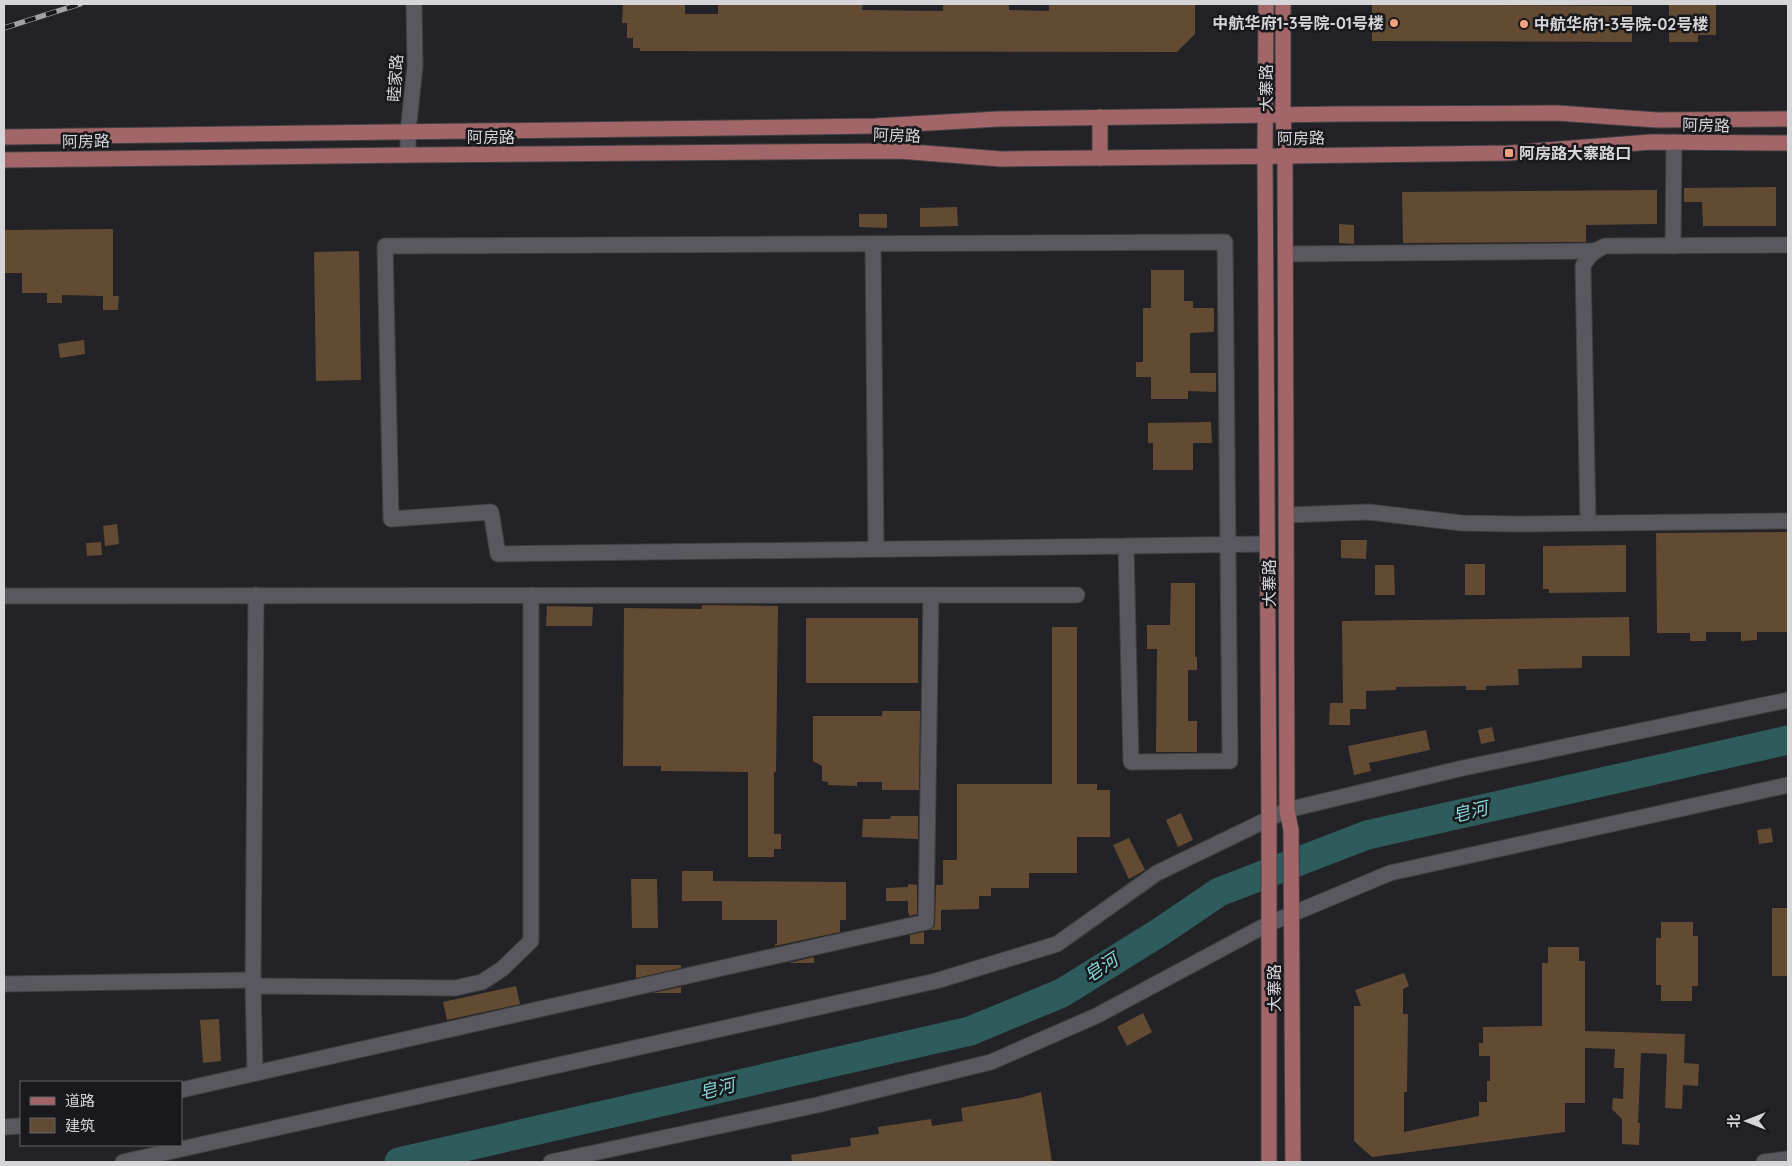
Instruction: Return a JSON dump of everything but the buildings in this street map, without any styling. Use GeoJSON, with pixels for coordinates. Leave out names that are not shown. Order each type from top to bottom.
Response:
{"type":"FeatureCollection","features":[{"type":"Feature","properties":{"kind":"main road","name":"大寨路"},"geometry":{"type":"LineString","coordinates":[[1266,4],[1269,1162]]}},
{"type":"Feature","properties":{"kind":"main road","name":"大寨路"},"geometry":{"type":"LineString","coordinates":[[1283,4],[1286,254],[1287,810],[1291,830],[1293,1162]]}},
{"type":"Feature","properties":{"kind":"main road","name":"阿房路"},"geometry":{"type":"LineString","coordinates":[[4,136],[876,126],[998,119],[1283,114],[1556,113],[1657,120],[1788,119]]}},
{"type":"Feature","properties":{"kind":"main road"},"geometry":{"type":"LineString","coordinates":[[1100,117],[1100,158]]}},
{"type":"Feature","properties":{"kind":"main road","name":"阿房路"},"geometry":{"type":"LineString","coordinates":[[4,160],[899,151],[1001,159],[1509,153],[1651,142],[1788,142]]}},
{"type":"Feature","properties":{"kind":"street","name":"睦家路"},"geometry":{"type":"LineString","coordinates":[[408,155],[408,132],[415,66],[414,4]]}},
{"type":"Feature","properties":{"kind":"street"},"geometry":{"type":"LineString","coordinates":[[1673,246],[1674,142]]}},
{"type":"Feature","properties":{"kind":"street"},"geometry":{"type":"LineString","coordinates":[[1126,546],[1131,762],[1230,761],[1227,544],[1225,242],[385,246],[391,519],[491,512],[498,554],[1227,544],[1266,544]]}},
{"type":"Feature","properties":{"kind":"street"},"geometry":{"type":"LineString","coordinates":[[873,244],[876,549]]}},
{"type":"Feature","properties":{"kind":"street"},"geometry":{"type":"LineString","coordinates":[[1588,523],[1583,266],[1588,257],[1594,251],[1605,246],[1788,245]]}},
{"type":"Feature","properties":{"kind":"street"},"geometry":{"type":"LineString","coordinates":[[1286,254],[1594,251]]}},
{"type":"Feature","properties":{"kind":"street"},"geometry":{"type":"LineString","coordinates":[[1286,515],[1369,512],[1461,523],[1516,524],[1788,521]]}},
{"type":"Feature","properties":{"kind":"street"},"geometry":{"type":"LineString","coordinates":[[4,596],[1077,594]]}},
{"type":"Feature","properties":{"kind":"street"},"geometry":{"type":"LineString","coordinates":[[255,1073],[253,983],[256,595]]}},
{"type":"Feature","properties":{"kind":"street"},"geometry":{"type":"LineString","coordinates":[[4,984],[253,983],[455,988],[482,982],[502,969],[531,942],[531,595]]}},
{"type":"Feature","properties":{"kind":"street"},"geometry":{"type":"LineString","coordinates":[[182,1090],[926,922],[931,595]]}},
{"type":"Feature","properties":{"kind":"street"},"geometry":{"type":"LineString","coordinates":[[123,1162],[936,981],[1057,944],[1157,873],[1287,810],[1463,768],[1788,700]]}},
{"type":"Feature","properties":{"kind":"street"},"geometry":{"type":"LineString","coordinates":[[551,1162],[817,1105],[991,1062],[1096,1016],[1291,913],[1390,873],[1788,785]]}},
{"type":"Feature","properties":{"kind":"street"},"geometry":{"type":"LineString","coordinates":[[4,1127],[20,1126]]}},
{"type":"Feature","properties":{"kind":"street"},"geometry":{"type":"LineString","coordinates":[[1764,1162],[1788,1159]]}},
{"type":"Feature","properties":{"kind":"waterway","name":"皂河"},"geometry":{"type":"LineString","coordinates":[[399,1162],[970,1031],[1062,993],[1160,932],[1219,892],[1367,835],[1788,740]]}},
{"type":"Feature","properties":{"kind":"railway"},"geometry":{"type":"LineString","coordinates":[[4,28],[80,4]]}},
{"type":"Feature","properties":{"kind":"place","name":"中航华府1-3号院-01号楼"},"geometry":{"type":"Point","coordinates":[1394,23]}},
{"type":"Feature","properties":{"kind":"place","name":"中航华府1-3号院-02号楼"},"geometry":{"type":"Point","coordinates":[1524,24]}},
{"type":"Feature","properties":{"kind":"place","name":"阿房路大寨路口"},"geometry":{"type":"Point","coordinates":[1509,153]}}]}
